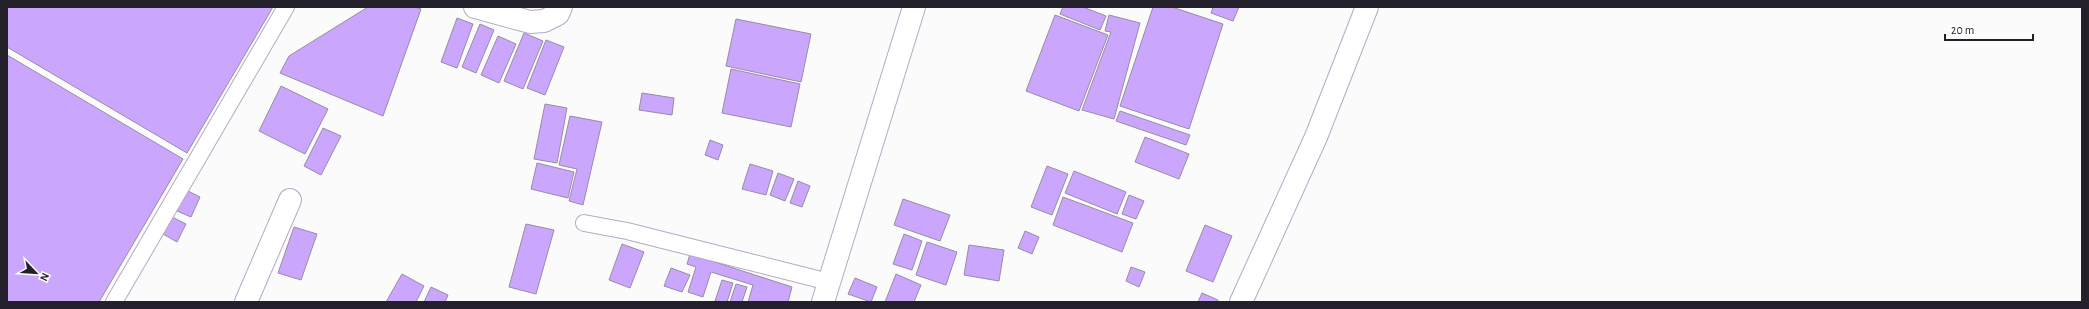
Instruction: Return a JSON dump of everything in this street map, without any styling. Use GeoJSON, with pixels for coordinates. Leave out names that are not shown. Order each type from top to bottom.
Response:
{"type":"FeatureCollection","features":[{"type":"Feature","properties":{"kind":"street"},"geometry":{"type":"LineString","coordinates":[[475,7],[530,22],[544,21],[558,14],[561,7]]}},
{"type":"Feature","properties":{"kind":"street"},"geometry":{"type":"LineString","coordinates":[[826,292],[914,7]]}},
{"type":"Feature","properties":{"kind":"street"},"geometry":{"type":"LineString","coordinates":[[1241,302],[1316,137],[1367,7]]}},
{"type":"Feature","properties":{"kind":"street"},"geometry":{"type":"LineString","coordinates":[[246,302],[290,200]]}},
{"type":"Feature","properties":{"kind":"lane"},"geometry":{"type":"LineString","coordinates":[[114,302],[286,7]]}},
{"type":"Feature","properties":{"kind":"lane"},"geometry":{"type":"LineString","coordinates":[[584,223],[627,231],[826,292]]}},
{"type":"Feature","properties":{"kind":"building"},"geometry":{"type":"Polygon","coordinates":[[[7,7],[273,7],[187,153],[7,47],[7,7]]]}},
{"type":"Feature","properties":{"kind":"building"},"geometry":{"type":"Polygon","coordinates":[[[368,7],[415,7],[421,9],[383,116],[280,73],[289,56],[368,7]]]}},
{"type":"Feature","properties":{"kind":"building"},"geometry":{"type":"Polygon","coordinates":[[[1063,7],[1083,7],[1106,16],[1100,30],[1060,14],[1063,7]]]}},
{"type":"Feature","properties":{"kind":"building"},"geometry":{"type":"Polygon","coordinates":[[[1153,7],[1172,7],[1223,24],[1189,129],[1120,106],[1153,7]]]}},
{"type":"Feature","properties":{"kind":"building"},"geometry":{"type":"Polygon","coordinates":[[[1213,7],[1239,7],[1233,21],[1211,13],[1213,7]]]}},
{"type":"Feature","properties":{"kind":"building"},"geometry":{"type":"Polygon","coordinates":[[[1055,15],[1108,35],[1079,111],[1026,91],[1055,15]]]}},
{"type":"Feature","properties":{"kind":"building"},"geometry":{"type":"Polygon","coordinates":[[[1109,15],[1140,23],[1114,119],[1082,110],[1111,32],[1105,31],[1109,15]]]}},
{"type":"Feature","properties":{"kind":"building"},"geometry":{"type":"Polygon","coordinates":[[[457,18],[473,24],[457,68],[441,62],[457,18]]]}},
{"type":"Feature","properties":{"kind":"building"},"geometry":{"type":"Polygon","coordinates":[[[736,19],[811,34],[801,82],[726,66],[736,19]]]}},
{"type":"Feature","properties":{"kind":"building"},"geometry":{"type":"Polygon","coordinates":[[[480,24],[494,30],[476,73],[462,67],[480,24]]]}},
{"type":"Feature","properties":{"kind":"building"},"geometry":{"type":"Polygon","coordinates":[[[524,33],[543,41],[523,89],[504,81],[524,33]]]}},
{"type":"Feature","properties":{"kind":"building"},"geometry":{"type":"Polygon","coordinates":[[[498,36],[516,44],[499,83],[481,75],[498,36]]]}},
{"type":"Feature","properties":{"kind":"building"},"geometry":{"type":"Polygon","coordinates":[[[546,40],[564,47],[545,95],[527,88],[546,40]]]}},
{"type":"Feature","properties":{"kind":"building"},"geometry":{"type":"Polygon","coordinates":[[[7,55],[183,159],[99,302],[7,302],[7,55]]]}},
{"type":"Feature","properties":{"kind":"building"},"geometry":{"type":"Polygon","coordinates":[[[731,69],[800,84],[791,127],[722,113],[731,69]]]}},
{"type":"Feature","properties":{"kind":"building"},"geometry":{"type":"Polygon","coordinates":[[[281,86],[328,109],[305,154],[259,131],[281,86]]]}},
{"type":"Feature","properties":{"kind":"building"},"geometry":{"type":"Polygon","coordinates":[[[642,93],[674,98],[672,115],[639,110],[642,93]]]}},
{"type":"Feature","properties":{"kind":"building"},"geometry":{"type":"Polygon","coordinates":[[[545,104],[567,108],[557,163],[534,159],[545,104]]]}},
{"type":"Feature","properties":{"kind":"building"},"geometry":{"type":"Polygon","coordinates":[[[1120,111],[1190,135],[1186,145],[1116,121],[1120,111]]]}},
{"type":"Feature","properties":{"kind":"building"},"geometry":{"type":"Polygon","coordinates":[[[570,116],[602,122],[583,205],[569,201],[577,169],[559,165],[570,116]]]}},
{"type":"Feature","properties":{"kind":"building"},"geometry":{"type":"Polygon","coordinates":[[[323,128],[341,136],[321,175],[304,166],[323,128]]]}},
{"type":"Feature","properties":{"kind":"building"},"geometry":{"type":"Polygon","coordinates":[[[1145,137],[1189,154],[1179,179],[1135,162],[1145,137]]]}},
{"type":"Feature","properties":{"kind":"building"},"geometry":{"type":"Polygon","coordinates":[[[710,140],[723,145],[718,160],[705,155],[710,140]]]}},
{"type":"Feature","properties":{"kind":"building"},"geometry":{"type":"Polygon","coordinates":[[[537,163],[574,172],[568,198],[531,189],[537,163]]]}},
{"type":"Feature","properties":{"kind":"building"},"geometry":{"type":"Polygon","coordinates":[[[750,164],[773,171],[766,195],[742,189],[750,164]]]}},
{"type":"Feature","properties":{"kind":"building"},"geometry":{"type":"Polygon","coordinates":[[[1047,166],[1068,174],[1052,215],[1031,207],[1047,166]]]}},
{"type":"Feature","properties":{"kind":"building"},"geometry":{"type":"Polygon","coordinates":[[[1074,171],[1126,192],[1117,214],[1065,193],[1074,171]]]}},
{"type":"Feature","properties":{"kind":"building"},"geometry":{"type":"Polygon","coordinates":[[[778,173],[794,179],[785,201],[770,195],[778,173]]]}},
{"type":"Feature","properties":{"kind":"building"},"geometry":{"type":"Polygon","coordinates":[[[798,181],[810,186],[802,207],[790,203],[798,181]]]}},
{"type":"Feature","properties":{"kind":"building"},"geometry":{"type":"Polygon","coordinates":[[[186,190],[200,197],[191,217],[177,211],[186,190]]]}},
{"type":"Feature","properties":{"kind":"building"},"geometry":{"type":"Polygon","coordinates":[[[1129,195],[1144,201],[1136,219],[1122,214],[1129,195]]]}},
{"type":"Feature","properties":{"kind":"building"},"geometry":{"type":"Polygon","coordinates":[[[1063,197],[1133,223],[1122,252],[1053,225],[1063,197]]]}},
{"type":"Feature","properties":{"kind":"building"},"geometry":{"type":"Polygon","coordinates":[[[903,199],[950,215],[940,241],[894,225],[903,199]]]}},
{"type":"Feature","properties":{"kind":"building"},"geometry":{"type":"Polygon","coordinates":[[[172,217],[186,224],[177,242],[163,234],[172,217]]]}},
{"type":"Feature","properties":{"kind":"building"},"geometry":{"type":"Polygon","coordinates":[[[526,224],[554,230],[536,294],[509,287],[526,224]]]}},
{"type":"Feature","properties":{"kind":"building"},"geometry":{"type":"Polygon","coordinates":[[[1205,225],[1232,236],[1213,282],[1186,271],[1205,225]]]}},
{"type":"Feature","properties":{"kind":"building"},"geometry":{"type":"Polygon","coordinates":[[[294,227],[317,234],[301,280],[278,273],[294,227]]]}},
{"type":"Feature","properties":{"kind":"building"},"geometry":{"type":"Polygon","coordinates":[[[1025,231],[1039,237],[1032,254],[1018,248],[1025,231]]]}},
{"type":"Feature","properties":{"kind":"building"},"geometry":{"type":"Polygon","coordinates":[[[904,234],[922,241],[912,270],[893,264],[904,234]]]}},
{"type":"Feature","properties":{"kind":"building"},"geometry":{"type":"Polygon","coordinates":[[[927,242],[957,252],[946,285],[916,275],[927,242]]]}},
{"type":"Feature","properties":{"kind":"building"},"geometry":{"type":"Polygon","coordinates":[[[622,244],[644,252],[630,288],[609,280],[622,244]]]}},
{"type":"Feature","properties":{"kind":"building"},"geometry":{"type":"Polygon","coordinates":[[[969,245],[1004,250],[999,281],[964,275],[969,245]]]}},
{"type":"Feature","properties":{"kind":"building"},"geometry":{"type":"Polygon","coordinates":[[[690,254],[792,287],[788,302],[748,302],[753,285],[711,272],[703,297],[688,292],[696,267],[687,264],[690,254]]]}},
{"type":"Feature","properties":{"kind":"building"},"geometry":{"type":"Polygon","coordinates":[[[1131,267],[1145,272],[1139,287],[1126,281],[1131,267]]]}},
{"type":"Feature","properties":{"kind":"building"},"geometry":{"type":"Polygon","coordinates":[[[671,268],[690,275],[682,292],[664,286],[671,268]]]}},
{"type":"Feature","properties":{"kind":"building"},"geometry":{"type":"Polygon","coordinates":[[[402,274],[424,286],[416,302],[386,302],[402,274]]]}},
{"type":"Feature","properties":{"kind":"building"},"geometry":{"type":"Polygon","coordinates":[[[896,274],[921,285],[914,302],[885,302],[896,274]]]}},
{"type":"Feature","properties":{"kind":"building"},"geometry":{"type":"Polygon","coordinates":[[[855,278],[877,287],[871,302],[848,294],[855,278]]]}},
{"type":"Feature","properties":{"kind":"building"},"geometry":{"type":"Polygon","coordinates":[[[722,280],[733,283],[727,302],[715,301],[722,280]]]}},
{"type":"Feature","properties":{"kind":"building"},"geometry":{"type":"Polygon","coordinates":[[[736,284],[747,287],[742,302],[730,302],[736,284]]]}},
{"type":"Feature","properties":{"kind":"building"},"geometry":{"type":"Polygon","coordinates":[[[431,287],[448,295],[445,302],[424,302],[431,287]]]}},
{"type":"Feature","properties":{"kind":"building"},"geometry":{"type":"Polygon","coordinates":[[[1202,293],[1218,300],[1217,302],[1198,302],[1202,293]]]}}]}
